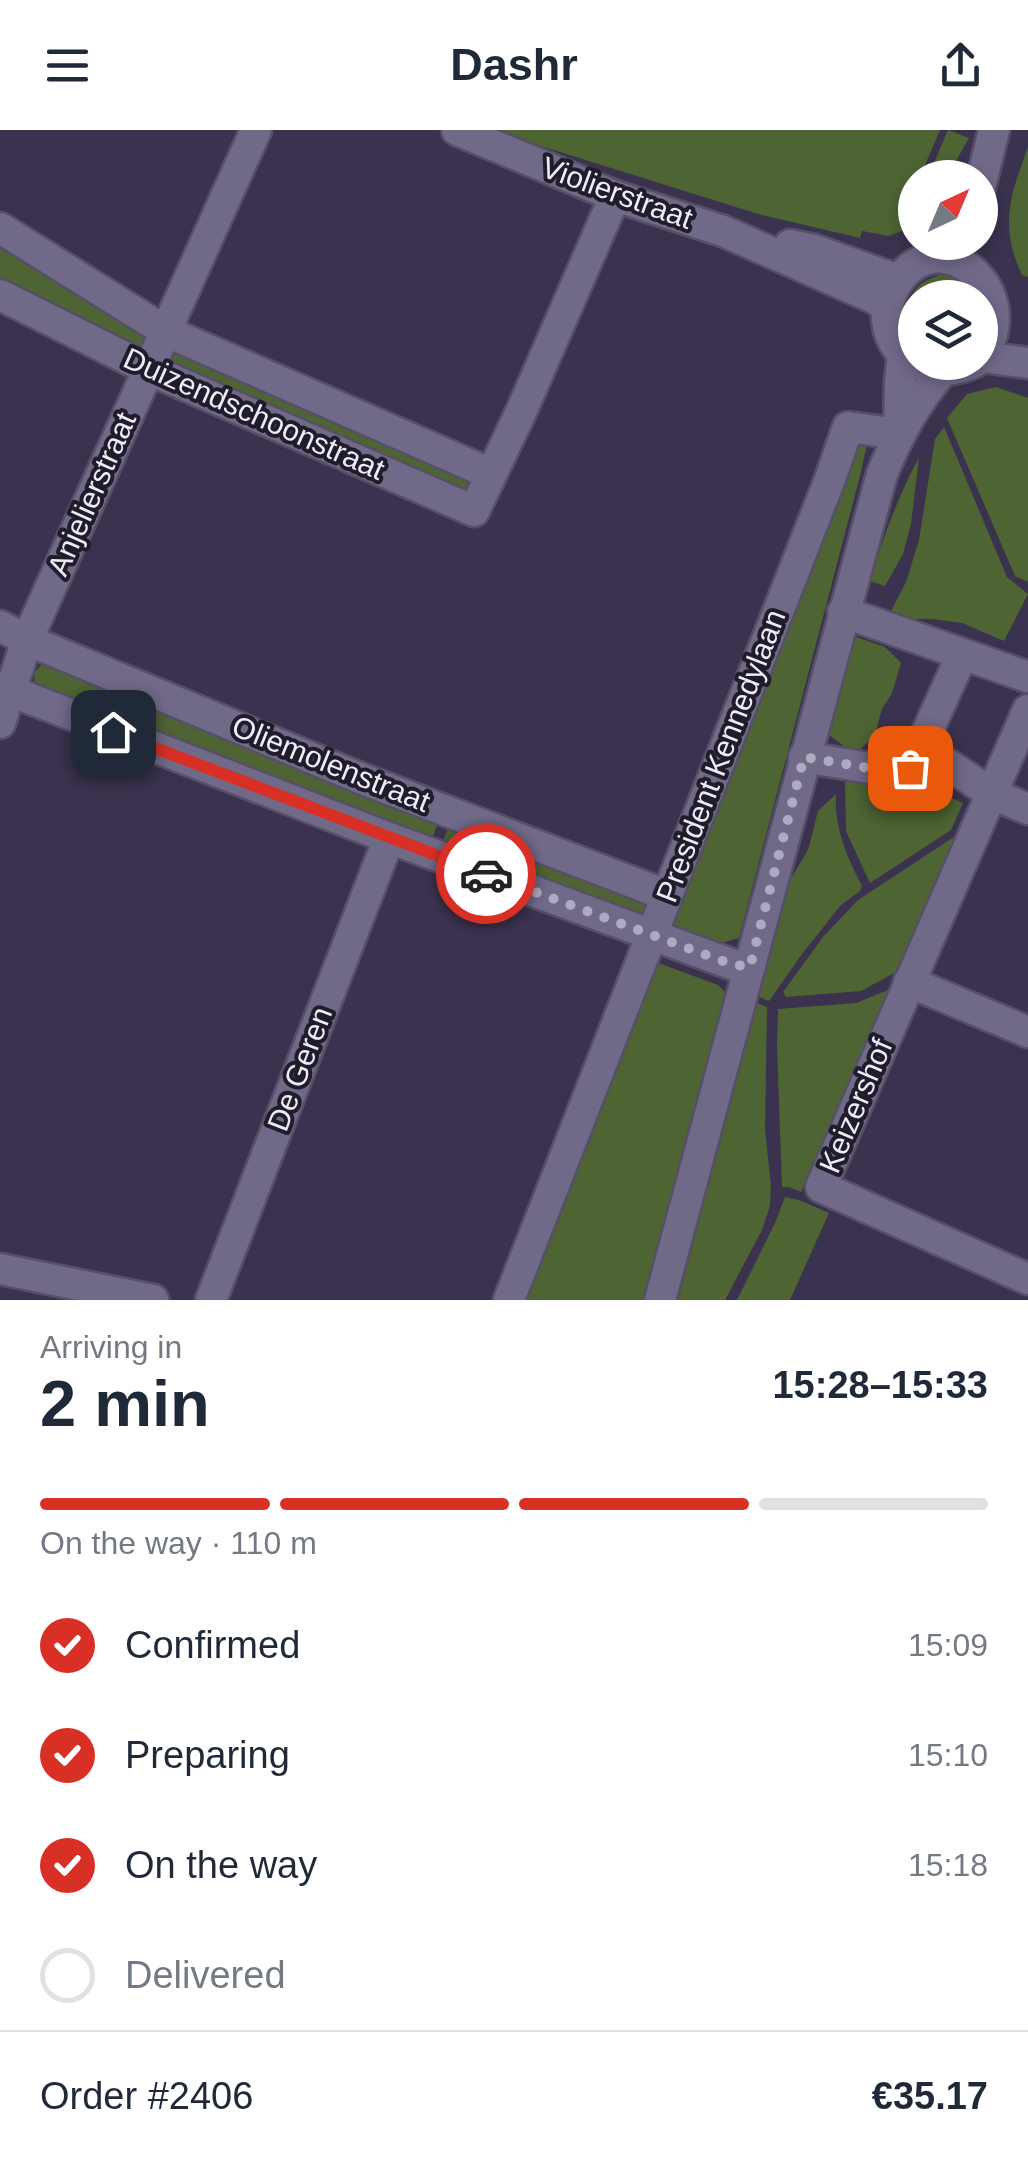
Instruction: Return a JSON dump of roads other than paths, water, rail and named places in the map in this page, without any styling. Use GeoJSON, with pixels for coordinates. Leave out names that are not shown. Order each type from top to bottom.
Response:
{"type":"FeatureCollection","features":[{"type":"Feature","properties":{"kind":"street","name":"Anjelierstraat"},"geometry":{"type":"LineString","coordinates":[[0,723],[14,633],[148,370],[256,130]]}},
{"type":"Feature","properties":{"kind":"street","name":"Violierstraat"},"geometry":{"type":"LineString","coordinates":[[457,130],[615,196],[723,231],[876,299],[893,294]]}},
{"type":"Feature","properties":{"kind":"street"},"geometry":{"type":"LineString","coordinates":[[976,160],[992,130]]}},
{"type":"Feature","properties":{"kind":"street"},"geometry":{"type":"LineString","coordinates":[[986,160],[992,130]]}},
{"type":"Feature","properties":{"kind":"street","name":"Duizendschoonstraat"},"geometry":{"type":"LineString","coordinates":[[0,295],[148,370],[474,511],[615,196]]}},
{"type":"Feature","properties":{"kind":"street","name":"Duizendschoonstraat"},"geometry":{"type":"LineString","coordinates":[[0,228],[165,331],[491,474]]}},
{"type":"Feature","properties":{"kind":"street"},"geometry":{"type":"LineString","coordinates":[[898,346],[890,332],[893,294],[911,268],[923,260]]}},
{"type":"Feature","properties":{"kind":"street"},"geometry":{"type":"LineString","coordinates":[[998,301],[1008,323],[998,333]]}},
{"type":"Feature","properties":{"kind":"street"},"geometry":{"type":"LineString","coordinates":[[998,361],[1028,363]]}},
{"type":"Feature","properties":{"kind":"street"},"geometry":{"type":"LineString","coordinates":[[898,434],[900,380]]}},
{"type":"Feature","properties":{"kind":"street"},"geometry":{"type":"LineString","coordinates":[[660,1300],[882,474],[898,434],[935,380]]}},
{"type":"Feature","properties":{"kind":"street","name":"President Kennedylaan"},"geometry":{"type":"LineString","coordinates":[[509,1300],[848,427],[898,434]]}},
{"type":"Feature","properties":{"kind":"street"},"geometry":{"type":"LineString","coordinates":[[844,612],[1028,677]]}},
{"type":"Feature","properties":{"kind":"street","name":"Oliemolenstraat"},"geometry":{"type":"LineString","coordinates":[[14,633],[360,778],[666,895]]}},
{"type":"Feature","properties":{"kind":"street"},"geometry":{"type":"LineString","coordinates":[[804,757],[875,769],[910,768],[962,655]]}},
{"type":"Feature","properties":{"kind":"street","name":"Oliemolenstraat"},"geometry":{"type":"LineString","coordinates":[[5,689],[389,838],[731,964],[750,967]]}},
{"type":"Feature","properties":{"kind":"street","name":"Keizershof"},"geometry":{"type":"LineString","coordinates":[[1028,710],[821,1187],[1028,1279]]}},
{"type":"Feature","properties":{"kind":"street"},"geometry":{"type":"LineString","coordinates":[[922,746],[992,794],[1028,809]]}},
{"type":"Feature","properties":{"kind":"street","name":"De Geren"},"geometry":{"type":"LineString","coordinates":[[211,1300],[389,838]]}},
{"type":"Feature","properties":{"kind":"street"},"geometry":{"type":"LineString","coordinates":[[909,982],[1028,1032]]}},
{"type":"Feature","properties":{"kind":"street"},"geometry":{"type":"LineString","coordinates":[[0,1270],[153,1300]]}}]}
